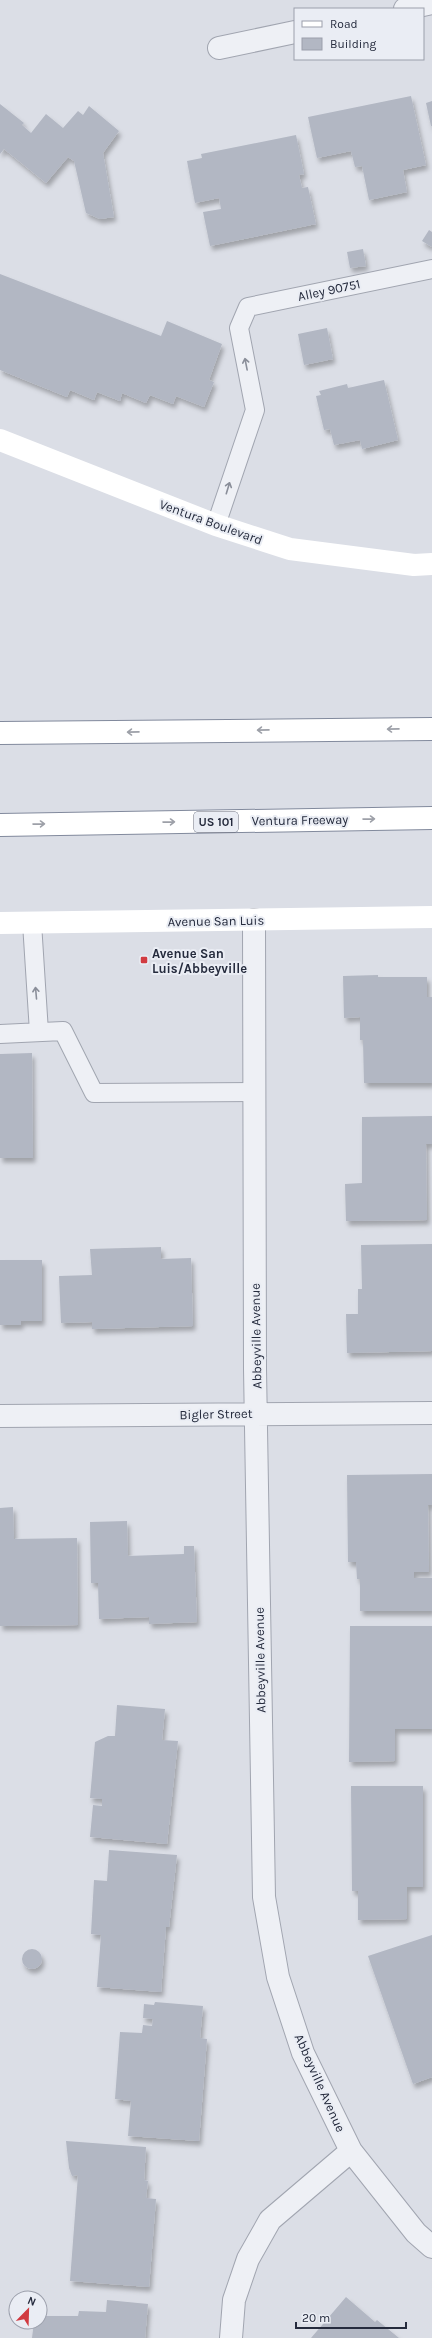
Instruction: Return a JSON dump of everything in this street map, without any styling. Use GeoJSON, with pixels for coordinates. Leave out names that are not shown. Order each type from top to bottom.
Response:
{"type":"FeatureCollection","features":[{"type":"Feature","properties":{"kind":"main road","name":"Ventura Boulevard"},"geometry":{"type":"LineString","coordinates":[[0,440],[216,525],[290,549],[414,565],[432,564]]}},
{"type":"Feature","properties":{"kind":"main road"},"geometry":{"type":"LineString","coordinates":[[0,733],[432,729]]}},
{"type":"Feature","properties":{"kind":"main road","name":"Ventura Freeway"},"geometry":{"type":"LineString","coordinates":[[0,825],[432,818]]}},
{"type":"Feature","properties":{"kind":"main road","name":"Avenue San Luis"},"geometry":{"type":"LineString","coordinates":[[0,924],[432,917]]}},
{"type":"Feature","properties":{"kind":"street"},"geometry":{"type":"LineString","coordinates":[[410,8],[432,3]]}},
{"type":"Feature","properties":{"kind":"street"},"geometry":{"type":"LineString","coordinates":[[219,48],[294,32]]}},
{"type":"Feature","properties":{"kind":"street","name":"Abbeyville Avenue"},"geometry":{"type":"LineString","coordinates":[[254,920],[256,1092],[255,1369],[257,1413],[264,1897],[278,1977],[303,2053],[351,2151],[416,2233],[432,2247]]}},
{"type":"Feature","properties":{"kind":"street","name":"Bigler Street"},"geometry":{"type":"LineString","coordinates":[[0,1416],[257,1413],[432,1413]]}},
{"type":"Feature","properties":{"kind":"street"},"geometry":{"type":"LineString","coordinates":[[231,2338],[234,2300],[248,2259],[270,2220],[351,2151]]}},
{"type":"Feature","properties":{"kind":"lane","name":"Alley 90751"},"geometry":{"type":"LineString","coordinates":[[216,525],[255,410],[239,328],[248,307],[432,269]]}},
{"type":"Feature","properties":{"kind":"lane"},"geometry":{"type":"LineString","coordinates":[[32,923],[39,1032]]}},
{"type":"Feature","properties":{"kind":"lane"},"geometry":{"type":"LineString","coordinates":[[0,1034],[63,1031],[94,1093],[256,1092]]}},
{"type":"Feature","properties":{"kind":"building"},"geometry":{"type":"Polygon","coordinates":[[[411,96],[426,165],[403,170],[407,192],[369,200],[362,166],[355,167],[351,151],[317,158],[308,117],[411,96]]]}},
{"type":"Feature","properties":{"kind":"building"},"geometry":{"type":"Polygon","coordinates":[[[432,101],[432,126],[431,126],[426,103],[432,101]]]}},
{"type":"Feature","properties":{"kind":"building"},"geometry":{"type":"Polygon","coordinates":[[[0,104],[24,123],[22,125],[31,133],[46,114],[63,128],[78,111],[83,115],[89,106],[119,131],[103,153],[114,217],[100,219],[86,213],[74,161],[68,157],[46,183],[4,149],[0,154],[0,104]]]}},
{"type":"Feature","properties":{"kind":"building"},"geometry":{"type":"Polygon","coordinates":[[[296,135],[304,174],[299,175],[302,188],[308,187],[316,224],[210,246],[203,212],[221,209],[219,198],[195,203],[187,161],[202,158],[201,154],[296,135]]]}},
{"type":"Feature","properties":{"kind":"building"},"geometry":{"type":"Polygon","coordinates":[[[429,230],[432,232],[432,247],[422,241],[429,230]]]}},
{"type":"Feature","properties":{"kind":"building"},"geometry":{"type":"Polygon","coordinates":[[[363,249],[366,266],[350,268],[347,252],[363,249]]]}},
{"type":"Feature","properties":{"kind":"building"},"geometry":{"type":"Polygon","coordinates":[[[0,274],[161,336],[167,321],[222,344],[209,380],[214,382],[204,407],[176,396],[173,404],[150,395],[146,403],[122,393],[120,401],[97,392],[94,400],[70,390],[67,397],[0,370],[0,274]]]}},
{"type":"Feature","properties":{"kind":"building"},"geometry":{"type":"Polygon","coordinates":[[[327,328],[333,359],[304,365],[298,334],[327,328]]]}},
{"type":"Feature","properties":{"kind":"building"},"geometry":{"type":"Polygon","coordinates":[[[384,380],[398,440],[362,449],[360,440],[334,445],[330,429],[324,430],[316,396],[321,395],[319,391],[347,384],[348,388],[384,380]]]}},
{"type":"Feature","properties":{"kind":"building"},"geometry":{"type":"Polygon","coordinates":[[[378,975],[378,977],[427,977],[427,997],[432,997],[432,1083],[364,1083],[363,1040],[360,1040],[360,1017],[344,1018],[343,976],[378,975]]]}},
{"type":"Feature","properties":{"kind":"building"},"geometry":{"type":"Polygon","coordinates":[[[32,1053],[33,1158],[0,1158],[0,1054],[32,1053]]]}},
{"type":"Feature","properties":{"kind":"building"},"geometry":{"type":"Polygon","coordinates":[[[432,1116],[432,1144],[426,1144],[427,1220],[346,1221],[345,1184],[362,1183],[362,1117],[432,1116]]]}},
{"type":"Feature","properties":{"kind":"building"},"geometry":{"type":"Polygon","coordinates":[[[432,1244],[432,1351],[347,1353],[346,1314],[358,1314],[358,1289],[362,1289],[361,1245],[432,1244]]]}},
{"type":"Feature","properties":{"kind":"building"},"geometry":{"type":"Polygon","coordinates":[[[161,1247],[161,1259],[191,1258],[193,1326],[92,1329],[92,1322],[61,1323],[59,1276],[92,1275],[90,1249],[161,1247]]]}},
{"type":"Feature","properties":{"kind":"building"},"geometry":{"type":"Polygon","coordinates":[[[0,1260],[42,1260],[42,1321],[21,1321],[21,1325],[0,1325],[0,1260]]]}},
{"type":"Feature","properties":{"kind":"building"},"geometry":{"type":"Polygon","coordinates":[[[432,1474],[432,1505],[428,1505],[429,1572],[414,1572],[414,1578],[432,1578],[432,1611],[360,1611],[360,1579],[357,1579],[356,1562],[348,1562],[347,1475],[432,1474]]]}},
{"type":"Feature","properties":{"kind":"building"},"geometry":{"type":"Polygon","coordinates":[[[13,1507],[14,1539],[77,1538],[78,1625],[0,1626],[0,1508],[13,1507]]]}},
{"type":"Feature","properties":{"kind":"building"},"geometry":{"type":"Polygon","coordinates":[[[127,1521],[128,1556],[184,1554],[184,1546],[194,1546],[197,1622],[149,1624],[149,1617],[99,1619],[98,1583],[91,1583],[90,1522],[127,1521]]]}},
{"type":"Feature","properties":{"kind":"building"},"geometry":{"type":"Polygon","coordinates":[[[350,1626],[432,1626],[432,1729],[395,1729],[395,1761],[349,1762],[350,1626]]]}},
{"type":"Feature","properties":{"kind":"building"},"geometry":{"type":"Polygon","coordinates":[[[117,1705],[165,1709],[162,1740],[178,1741],[167,1844],[90,1837],[93,1805],[102,1806],[102,1799],[90,1798],[95,1742],[108,1736],[115,1736],[117,1705]]]}},
{"type":"Feature","properties":{"kind":"building"},"geometry":{"type":"Polygon","coordinates":[[[351,1786],[423,1786],[423,1887],[407,1887],[407,1919],[358,1920],[358,1891],[352,1891],[351,1786]]]}},
{"type":"Feature","properties":{"kind":"building"},"geometry":{"type":"Polygon","coordinates":[[[109,1850],[177,1855],[169,1927],[166,1927],[161,1992],[97,1987],[101,1935],[91,1934],[94,1880],[107,1881],[109,1850]]]}},
{"type":"Feature","properties":{"kind":"building"},"geometry":{"type":"Polygon","coordinates":[[[432,1935],[432,2077],[413,2084],[368,1956],[432,1935]]]}},
{"type":"Feature","properties":{"kind":"building"},"geometry":{"type":"Polygon","coordinates":[[[32,1949],[39,1952],[42,1959],[39,1966],[32,1969],[25,1966],[22,1959],[25,1952],[32,1949]]]}},
{"type":"Feature","properties":{"kind":"building"},"geometry":{"type":"Polygon","coordinates":[[[155,2002],[203,2006],[200,2038],[207,2039],[199,2141],[128,2136],[131,2101],[115,2099],[120,2032],[142,2033],[143,2025],[152,2026],[153,2019],[143,2018],[144,2004],[154,2005],[155,2002]]]}},
{"type":"Feature","properties":{"kind":"building"},"geometry":{"type":"Polygon","coordinates":[[[66,2141],[146,2147],[144,2180],[148,2181],[146,2198],[156,2199],[149,2287],[70,2281],[78,2175],[72,2176],[69,2168],[66,2141]]]}},
{"type":"Feature","properties":{"kind":"building"},"geometry":{"type":"Polygon","coordinates":[[[346,2297],[375,2322],[377,2320],[399,2338],[311,2338],[346,2297]]]}},
{"type":"Feature","properties":{"kind":"building"},"geometry":{"type":"Polygon","coordinates":[[[107,2300],[148,2304],[145,2338],[32,2338],[33,2330],[48,2330],[48,2316],[78,2316],[79,2311],[106,2312],[107,2300]]]}},
{"type":"Feature","properties":{"kind":"place","name":"Avenue San Luis/Abbeyville"},"geometry":{"type":"Point","coordinates":[144,960]}}]}
